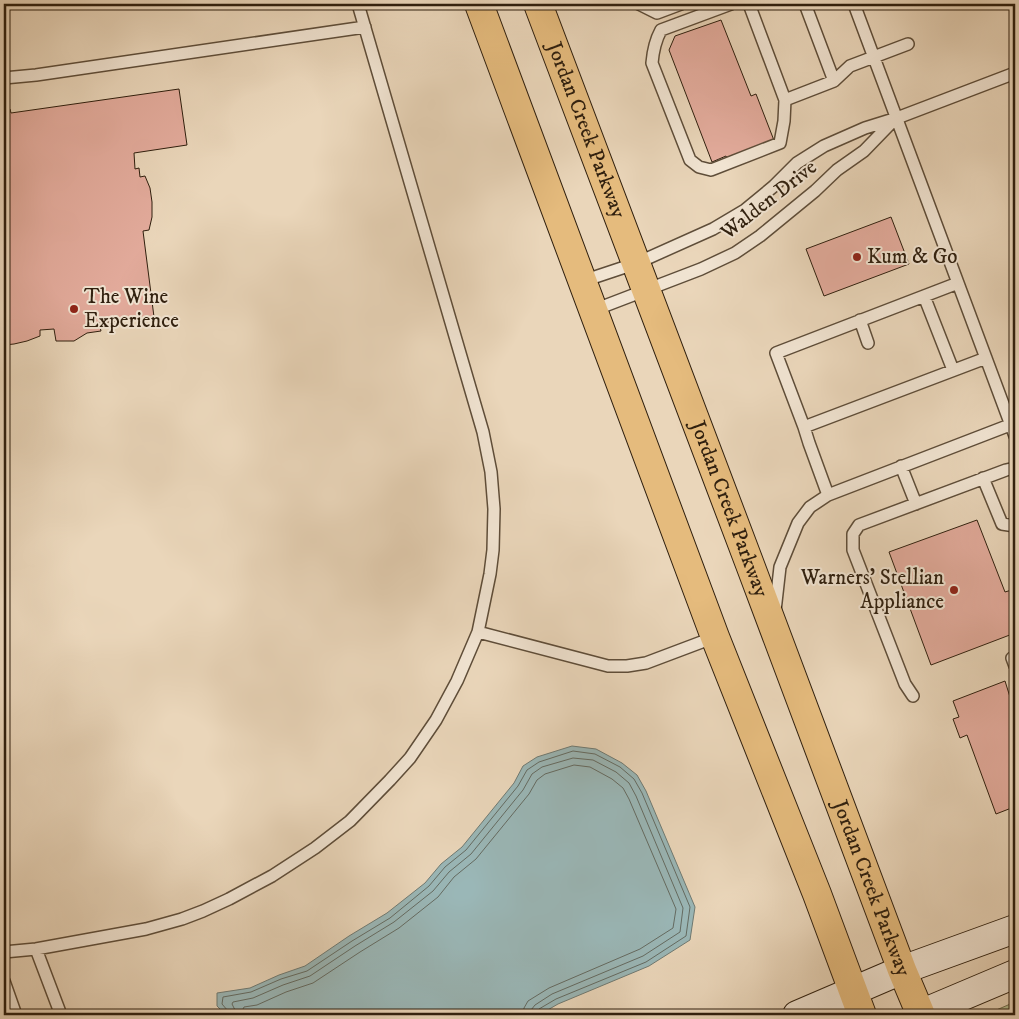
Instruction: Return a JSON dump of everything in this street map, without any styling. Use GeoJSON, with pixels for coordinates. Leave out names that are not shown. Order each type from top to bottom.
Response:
{"type":"FeatureCollection","features":[{"type":"Feature","properties":{"kind":"main road"},"geometry":{"type":"LineString","coordinates":[[479,4],[715,637],[817,894],[857,1003]]}},
{"type":"Feature","properties":{"kind":"main road","name":"Jordan Creek Parkway"},"geometry":{"type":"LineString","coordinates":[[538,4],[920,1015]]}},
{"type":"Feature","properties":{"kind":"street"},"geometry":{"type":"LineString","coordinates":[[797,1015],[857,1003],[902,970],[1015,929]]}},
{"type":"Feature","properties":{"kind":"street"},"geometry":{"type":"LineString","coordinates":[[920,1015],[1015,974]]}},
{"type":"Feature","properties":{"kind":"lane"},"geometry":{"type":"LineString","coordinates":[[4,952],[36,949],[146,929],[182,919],[244,891],[316,848],[350,821],[410,758],[436,720],[457,681],[478,632],[493,550],[494,509],[491,472],[483,432],[358,4]]}},
{"type":"Feature","properties":{"kind":"lane"},"geometry":{"type":"LineString","coordinates":[[639,4],[657,13],[681,4]]}},
{"type":"Feature","properties":{"kind":"lane"},"geometry":{"type":"LineString","coordinates":[[731,4],[662,30],[656,38],[652,63],[690,160],[699,166],[711,170],[780,143],[785,100],[749,4]]}},
{"type":"Feature","properties":{"kind":"lane"},"geometry":{"type":"LineString","coordinates":[[805,4],[834,81]]}},
{"type":"Feature","properties":{"kind":"lane"},"geometry":{"type":"LineString","coordinates":[[854,4],[986,358],[1013,424],[1015,436]]}},
{"type":"Feature","properties":{"kind":"lane"},"geometry":{"type":"LineString","coordinates":[[4,78],[36,76],[366,27]]}},
{"type":"Feature","properties":{"kind":"lane"},"geometry":{"type":"LineString","coordinates":[[785,100],[834,81],[850,66],[908,44]]}},
{"type":"Feature","properties":{"kind":"lane","name":"Walden Drive"},"geometry":{"type":"LineString","coordinates":[[583,281],[637,263],[713,229],[745,210],[774,186],[797,163],[824,146],[865,128],[897,118],[1015,73]]}},
{"type":"Feature","properties":{"kind":"lane","name":"Walden Drive"},"geometry":{"type":"LineString","coordinates":[[594,310],[701,269],[735,253],[760,236],[815,191],[837,170],[864,151],[897,118]]}},
{"type":"Feature","properties":{"kind":"lane"},"geometry":{"type":"LineString","coordinates":[[828,495],[776,353],[958,283]]}},
{"type":"Feature","properties":{"kind":"lane"},"geometry":{"type":"LineString","coordinates":[[924,296],[953,370]]}},
{"type":"Feature","properties":{"kind":"lane"},"geometry":{"type":"LineString","coordinates":[[860,320],[868,343]]}},
{"type":"Feature","properties":{"kind":"lane"},"geometry":{"type":"LineString","coordinates":[[804,427],[886,390],[986,358]]}},
{"type":"Feature","properties":{"kind":"lane"},"geometry":{"type":"LineString","coordinates":[[773,628],[780,567],[798,523],[810,507],[828,495],[1013,424]]}},
{"type":"Feature","properties":{"kind":"lane"},"geometry":{"type":"LineString","coordinates":[[901,466],[916,504]]}},
{"type":"Feature","properties":{"kind":"lane"},"geometry":{"type":"LineString","coordinates":[[912,696],[905,684],[853,550],[853,534],[859,525],[983,478],[1015,468]]}},
{"type":"Feature","properties":{"kind":"lane"},"geometry":{"type":"LineString","coordinates":[[983,478],[1002,524],[1015,526]]}},
{"type":"Feature","properties":{"kind":"lane"},"geometry":{"type":"LineString","coordinates":[[478,632],[608,666],[646,663],[715,637]]}},
{"type":"Feature","properties":{"kind":"lane"},"geometry":{"type":"LineString","coordinates":[[36,949],[61,1015]]}},
{"type":"Feature","properties":{"kind":"lane"},"geometry":{"type":"LineString","coordinates":[[4,980],[16,1015]]}},
{"type":"Feature","properties":{"kind":"green space"},"geometry":{"type":"Polygon","coordinates":[[[1015,1002],[1015,1015],[987,1015],[987,1014],[1015,1002]]]}},
{"type":"Feature","properties":{"kind":"water"},"geometry":{"type":"Polygon","coordinates":[[[572,746],[596,749],[622,763],[637,775],[646,791],[695,907],[690,940],[649,966],[558,1004],[539,1015],[226,1015],[217,1006],[217,993],[250,988],[305,966],[387,913],[425,883],[441,864],[462,847],[514,783],[523,766],[537,757],[572,746]]]}},
{"type":"Feature","properties":{"kind":"building"},"geometry":{"type":"Polygon","coordinates":[[[721,20],[751,96],[756,94],[775,143],[728,160],[726,156],[712,162],[669,50],[675,36],[721,20]]]}},
{"type":"Feature","properties":{"kind":"building"},"geometry":{"type":"Polygon","coordinates":[[[179,89],[187,145],[134,153],[135,169],[139,168],[140,177],[145,176],[150,188],[152,202],[152,217],[149,230],[143,231],[154,317],[99,323],[101,331],[87,333],[74,341],[56,341],[54,329],[40,330],[40,336],[27,341],[4,345],[4,111],[10,109],[11,113],[179,89]]]}},
{"type":"Feature","properties":{"kind":"building","name":"Kum & Go"},"geometry":{"type":"Polygon","coordinates":[[[891,217],[909,264],[824,296],[806,249],[891,217]]]}},
{"type":"Feature","properties":{"kind":"building","name":"Warners' Stellian Appliance"},"geometry":{"type":"Polygon","coordinates":[[[977,520],[1005,592],[1015,589],[1015,633],[931,665],[889,552],[977,520]]]}},
{"type":"Feature","properties":{"kind":"building"},"geometry":{"type":"Polygon","coordinates":[[[1005,681],[1010,697],[1015,695],[1015,811],[1014,807],[996,814],[967,735],[960,738],[953,719],[959,717],[953,701],[1005,681]]]}},
{"type":"Feature","properties":{"kind":"place","name":"Kum & Go"},"geometry":{"type":"Point","coordinates":[857,257]}},
{"type":"Feature","properties":{"kind":"place","name":"The Wine Experience"},"geometry":{"type":"Point","coordinates":[74,309]}},
{"type":"Feature","properties":{"kind":"place","name":"Warners' Stellian Appliance"},"geometry":{"type":"Point","coordinates":[954,590]}}]}
